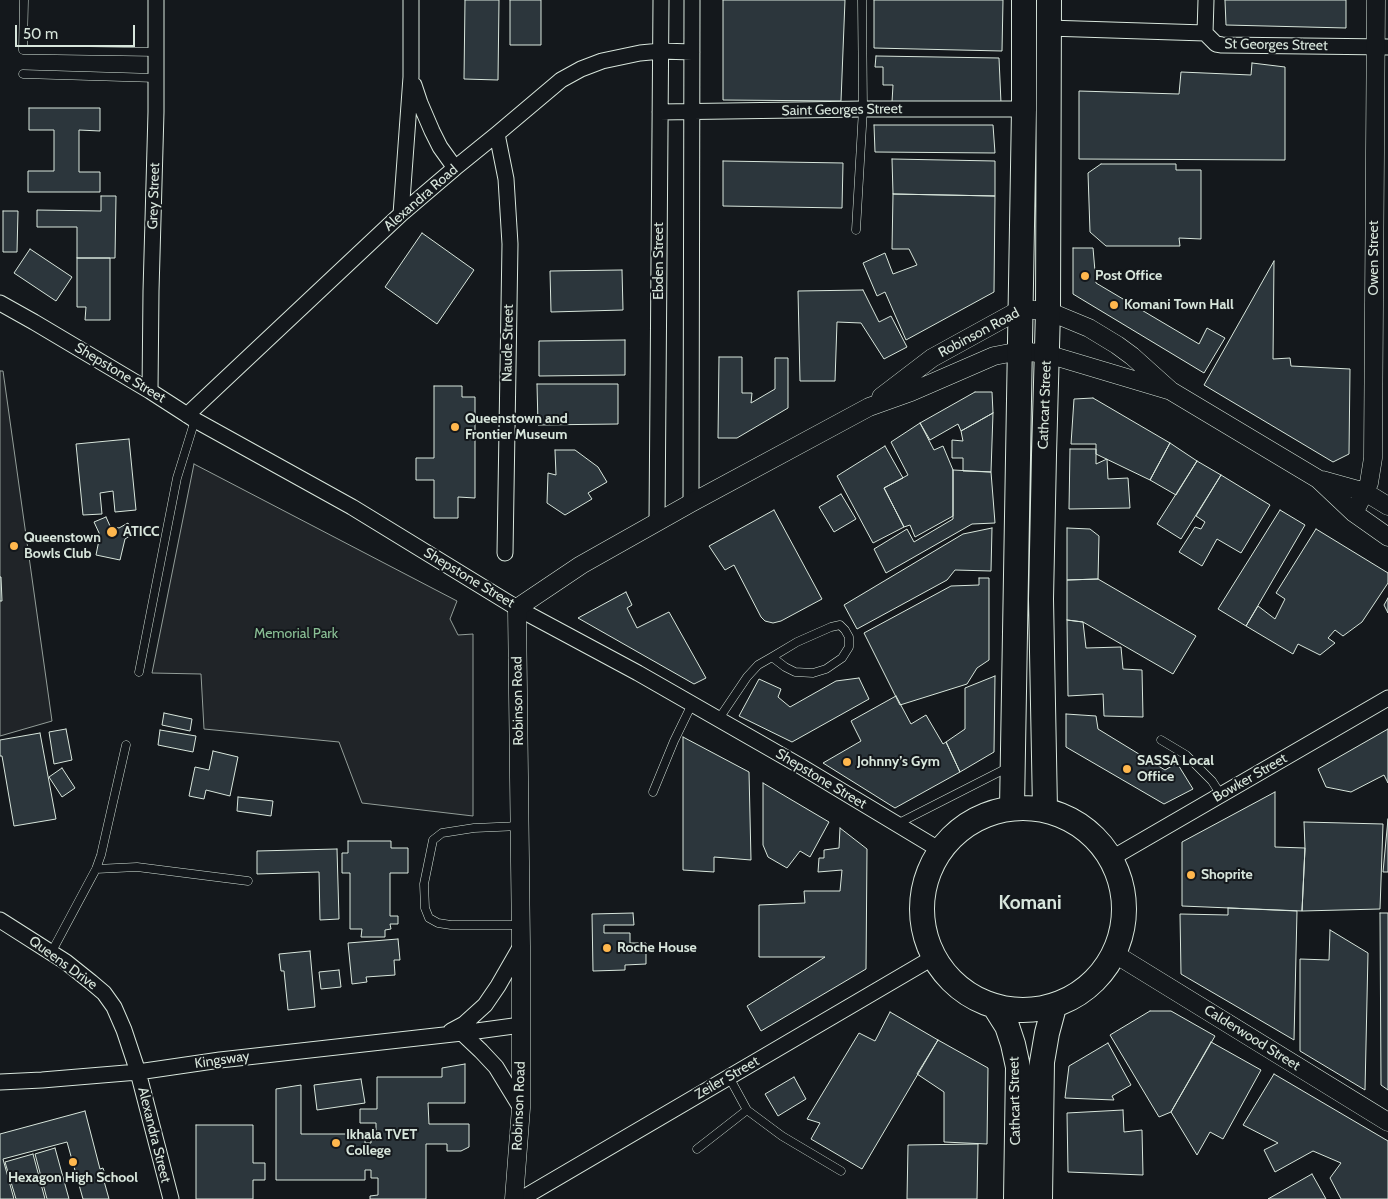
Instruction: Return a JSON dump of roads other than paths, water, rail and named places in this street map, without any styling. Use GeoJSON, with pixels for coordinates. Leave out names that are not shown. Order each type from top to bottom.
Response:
{"type":"FeatureCollection","features":[{"type":"Feature","properties":{"kind":"highway","name":"Cathcart Street"},"geometry":{"type":"LineString","coordinates":[[1012,807],[1024,109],[1024,0]]}},
{"type":"Feature","properties":{"kind":"highway","name":"Cathcart Street"},"geometry":{"type":"LineString","coordinates":[[1045,809],[1042,599],[1048,312],[1049,0]]}},
{"type":"Feature","properties":{"kind":"highway"},"geometry":{"type":"LineString","coordinates":[[1012,807],[1045,809],[1084,826],[1112,858],[1124,889],[1125,922],[1116,954],[1100,977],[1079,995],[1054,1007],[1025,1012],[995,1007],[970,996],[949,979],[934,957],[924,930],[922,902],[928,875],[940,850],[960,829],[984,815],[1012,807]]}},
{"type":"Feature","properties":{"kind":"highway","name":"Cathcart Street"},"geometry":{"type":"LineString","coordinates":[[995,1007],[1007,1026],[1018,1067],[1016,1199]]}},
{"type":"Feature","properties":{"kind":"highway","name":"Cathcart Street"},"geometry":{"type":"LineString","coordinates":[[1040,1199],[1042,1062],[1054,1007]]}},
{"type":"Feature","properties":{"kind":"street","name":"Grey Street"},"geometry":{"type":"LineString","coordinates":[[150,391],[156,0]]}},
{"type":"Feature","properties":{"kind":"street"},"geometry":{"type":"LineString","coordinates":[[401,214],[411,77],[412,0]]}},
{"type":"Feature","properties":{"kind":"street","name":"Ebden Street"},"geometry":{"type":"LineString","coordinates":[[658,522],[661,0]]}},
{"type":"Feature","properties":{"kind":"street"},"geometry":{"type":"LineString","coordinates":[[691,503],[692,0]]}},
{"type":"Feature","properties":{"kind":"street"},"geometry":{"type":"LineString","coordinates":[[1205,33],[1206,0]]}},
{"type":"Feature","properties":{"kind":"street","name":"Owen Street"},"geometry":{"type":"LineString","coordinates":[[1354,513],[1369,483],[1373,458],[1382,47],[1376,0]]}},
{"type":"Feature","properties":{"kind":"street","name":"St Georges Street"},"geometry":{"type":"LineString","coordinates":[[1048,28],[1205,33],[1216,44],[1222,45],[1382,47]]}},
{"type":"Feature","properties":{"kind":"street","name":"Alexandra Road"},"geometry":{"type":"LineString","coordinates":[[191,417],[401,214],[561,80],[581,69],[602,61],[661,50],[692,52]]}},
{"type":"Feature","properties":{"kind":"street"},"geometry":{"type":"LineString","coordinates":[[411,77],[432,131],[440,147],[455,168]]}},
{"type":"Feature","properties":{"kind":"street","name":"Saint Georges Street"},"geometry":{"type":"LineString","coordinates":[[660,112],[1024,109]]}},
{"type":"Feature","properties":{"kind":"street","name":"Naude Street"},"geometry":{"type":"LineString","coordinates":[[497,134],[506,179],[510,215],[505,552]]}},
{"type":"Feature","properties":{"kind":"street","name":"Shepstone Street"},"geometry":{"type":"LineString","coordinates":[[0,303],[191,417],[352,507],[517,608],[638,673],[802,767],[940,850]]}},
{"type":"Feature","properties":{"kind":"street","name":"Robinson Road"},"geometry":{"type":"LineString","coordinates":[[869,407],[932,358],[1021,309],[1048,312],[1089,328],[1117,345],[1132,356],[1170,391],[1318,479],[1354,513],[1381,532]]}},
{"type":"Feature","properties":{"kind":"street","name":"Robinson Road"},"geometry":{"type":"LineString","coordinates":[[514,1199],[521,1108],[522,946],[517,608],[581,565],[869,407],[911,392],[985,360],[1020,351],[1047,354],[1170,391]]}},
{"type":"Feature","properties":{"kind":"street","name":"Robinson Road"},"geometry":{"type":"LineString","coordinates":[[1318,479],[1365,492],[1388,506]]}},
{"type":"Feature","properties":{"kind":"street"},"geometry":{"type":"LineString","coordinates":[[1381,532],[1388,506]]}},
{"type":"Feature","properties":{"kind":"street","name":"Bowker Street"},"geometry":{"type":"LineString","coordinates":[[1112,858],[1388,698]]}},
{"type":"Feature","properties":{"kind":"street","name":"Queens Drive"},"geometry":{"type":"LineString","coordinates":[[0,920],[66,962],[104,992],[114,1007],[124,1030],[138,1072]]}},
{"type":"Feature","properties":{"kind":"street","name":"Kingsway"},"geometry":{"type":"LineString","coordinates":[[443,1035],[464,1024],[485,1006],[522,946]]}},
{"type":"Feature","properties":{"kind":"street","name":"Calderwood Street"},"geometry":{"type":"LineString","coordinates":[[1116,954],[1388,1122]]}},
{"type":"Feature","properties":{"kind":"street","name":"Zeiler Street"},"geometry":{"type":"LineString","coordinates":[[521,1199],[934,957]]}},
{"type":"Feature","properties":{"kind":"street","name":"Kingsway"},"geometry":{"type":"LineString","coordinates":[[0,1082],[138,1072],[268,1054],[521,1025]]}},
{"type":"Feature","properties":{"kind":"street"},"geometry":{"type":"LineString","coordinates":[[462,1033],[496,1067],[521,1108]]}},
{"type":"Feature","properties":{"kind":"street","name":"Alexandra Street"},"geometry":{"type":"LineString","coordinates":[[138,1072],[171,1199]]}},
{"type":"Feature","properties":{"kind":"lane"},"geometry":{"type":"LineString","coordinates":[[24,0],[23,50],[156,52]]}},
{"type":"Feature","properties":{"kind":"lane"},"geometry":{"type":"LineString","coordinates":[[856,230],[863,109],[862,0]]}},
{"type":"Feature","properties":{"kind":"lane"},"geometry":{"type":"LineString","coordinates":[[23,74],[156,78]]}},
{"type":"Feature","properties":{"kind":"lane"},"geometry":{"type":"LineString","coordinates":[[139,672],[177,478],[191,417]]}},
{"type":"Feature","properties":{"kind":"lane"},"geometry":{"type":"LineString","coordinates":[[718,720],[747,677],[758,666],[772,657],[797,642],[831,627],[840,625],[849,638],[849,647],[842,658],[826,669],[813,673],[795,672],[772,657]]}},
{"type":"Feature","properties":{"kind":"lane"},"geometry":{"type":"LineString","coordinates":[[653,792],[692,704]]}},
{"type":"Feature","properties":{"kind":"lane"},"geometry":{"type":"LineString","coordinates":[[1161,740],[1186,755],[1212,782],[1221,795]]}},
{"type":"Feature","properties":{"kind":"lane"},"geometry":{"type":"LineString","coordinates":[[51,953],[96,869],[101,855],[126,745]]}},
{"type":"Feature","properties":{"kind":"lane"},"geometry":{"type":"LineString","coordinates":[[896,824],[1013,765]]}},
{"type":"Feature","properties":{"kind":"lane"},"geometry":{"type":"LineString","coordinates":[[520,826],[474,828],[442,833],[433,840],[424,884],[425,908],[429,918],[438,924],[521,925]]}},
{"type":"Feature","properties":{"kind":"lane"},"geometry":{"type":"LineString","coordinates":[[96,869],[145,867],[248,880]]}},
{"type":"Feature","properties":{"kind":"lane"},"geometry":{"type":"LineString","coordinates":[[729,1077],[748,1110],[782,1136],[841,1171]]}},
{"type":"Feature","properties":{"kind":"lane"},"geometry":{"type":"LineString","coordinates":[[697,1149],[748,1110]]}},
{"type":"Feature","properties":{"kind":"place","name":"Post Office"},"geometry":{"type":"Point","coordinates":[1085,276]}},
{"type":"Feature","properties":{"kind":"place","name":"Komani Town Hall"},"geometry":{"type":"Point","coordinates":[1114,305]}},
{"type":"Feature","properties":{"kind":"place","name":"Queenstown and Frontier Museum"},"geometry":{"type":"Point","coordinates":[455,427]}},
{"type":"Feature","properties":{"kind":"place","name":"ATICC"},"geometry":{"type":"Point","coordinates":[112,532]}},
{"type":"Feature","properties":{"kind":"place","name":"Queenstown Bowls Club"},"geometry":{"type":"Point","coordinates":[14,546]}},
{"type":"Feature","properties":{"kind":"place","name":"Johnny’s Gym"},"geometry":{"type":"Point","coordinates":[847,762]}},
{"type":"Feature","properties":{"kind":"place","name":"SASSA Local Office"},"geometry":{"type":"Point","coordinates":[1127,769]}},
{"type":"Feature","properties":{"kind":"place","name":"Shoprite"},"geometry":{"type":"Point","coordinates":[1191,875]}},
{"type":"Feature","properties":{"kind":"place","name":"Roche House"},"geometry":{"type":"Point","coordinates":[607,948]}},
{"type":"Feature","properties":{"kind":"place","name":"Ikhala TVET College"},"geometry":{"type":"Point","coordinates":[336,1143]}},
{"type":"Feature","properties":{"kind":"place","name":"Hexagon High School"},"geometry":{"type":"Point","coordinates":[73,1162]}},
{"type":"Feature","properties":{"kind":"district","name":"Komani"},"geometry":{"type":"Point","coordinates":[1030,903]}},
{"type":"Feature","properties":{"kind":"park label","name":"Memorial Park"},"geometry":{"type":"Point","coordinates":[296,634]}}]}
